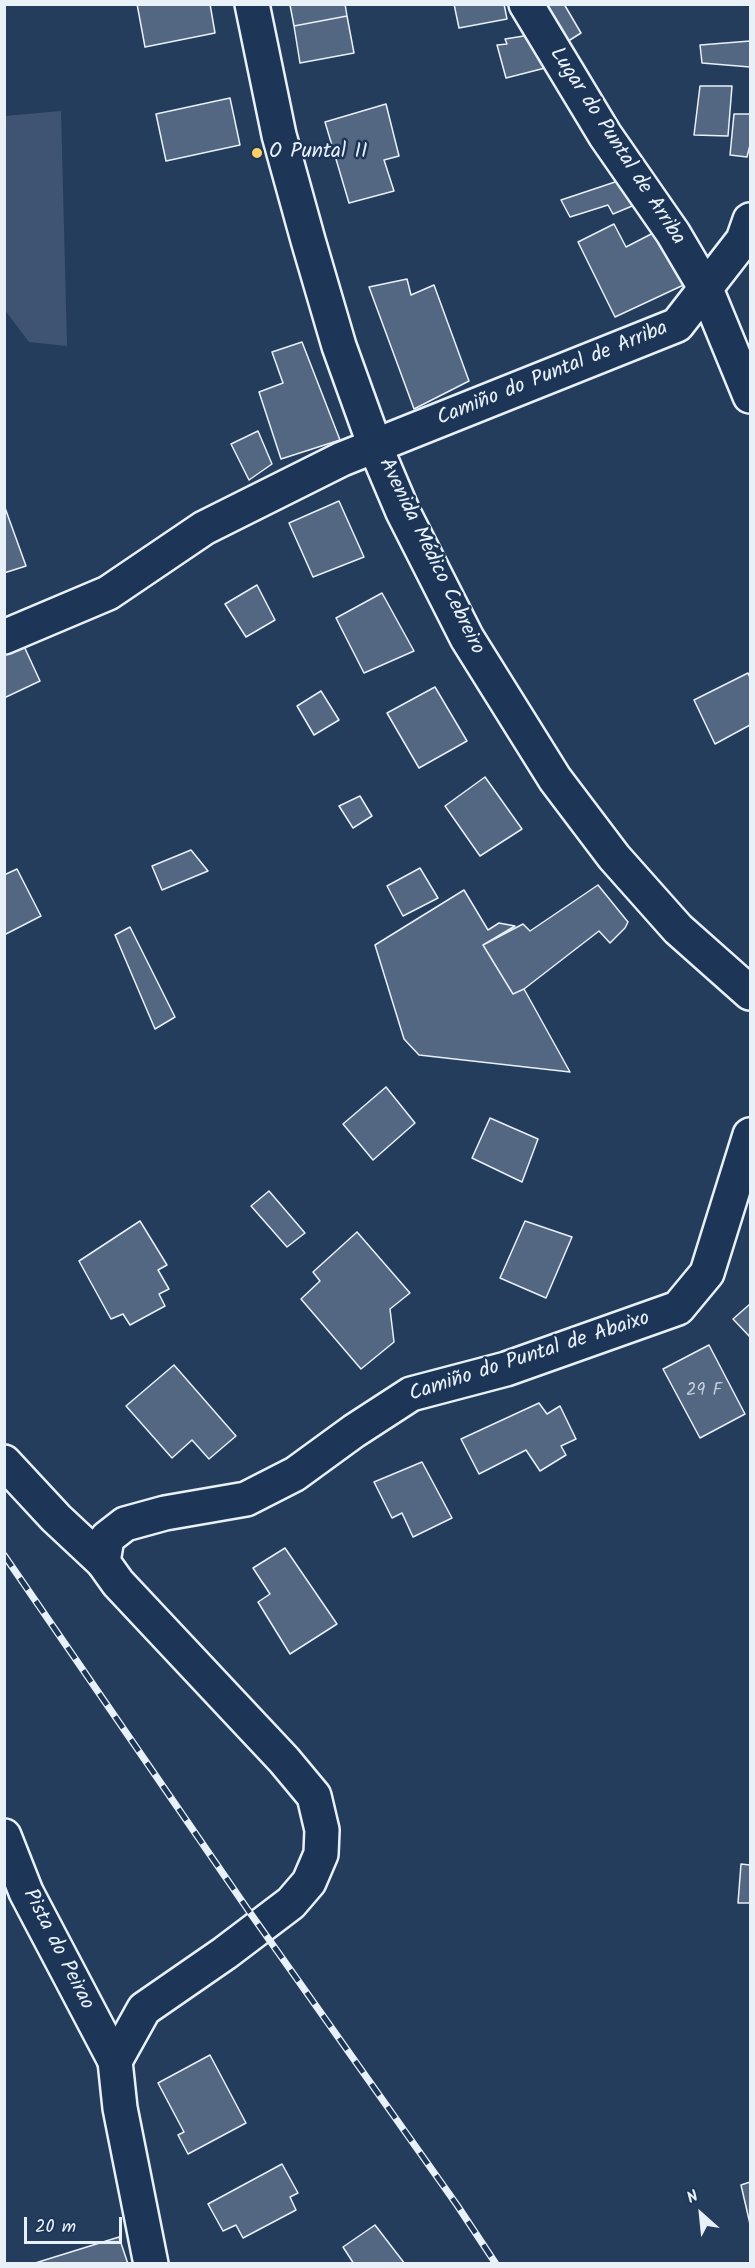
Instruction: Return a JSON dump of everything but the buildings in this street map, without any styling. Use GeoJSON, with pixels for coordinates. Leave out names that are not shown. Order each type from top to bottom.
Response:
{"type":"FeatureCollection","features":[{"type":"Feature","properties":{"kind":"street","name":"Avenida Médico Cebreiro"},"geometry":{"type":"LineString","coordinates":[[252,4],[279,135],[339,346],[375,446],[403,512],[467,638],[555,779],[614,857],[678,929],[750,993]]}},
{"type":"Feature","properties":{"kind":"street","name":"Lugar do Puntal de Arriba"},"geometry":{"type":"LineString","coordinates":[[526,4],[604,135],[673,233],[706,289],[750,396]]}},
{"type":"Feature","properties":{"kind":"street","name":"Camiño do Puntal de Arriba"},"geometry":{"type":"LineString","coordinates":[[375,446],[677,325],[743,240],[750,220]]}},
{"type":"Feature","properties":{"kind":"street"},"geometry":{"type":"LineString","coordinates":[[4,637],[108,592],[204,528],[342,459],[375,446]]}},
{"type":"Feature","properties":{"kind":"street","name":"Camiño do Puntal de Abaixo"},"geometry":{"type":"LineString","coordinates":[[103,1563],[107,1538],[125,1524],[165,1512],[246,1499],[295,1474],[354,1431],[411,1394],[506,1369],[678,1308],[707,1273],[750,1135]]}},
{"type":"Feature","properties":{"kind":"street"},"geometry":{"type":"LineString","coordinates":[[4,1462],[103,1563],[118,1583],[284,1760],[314,1796],[322,1830],[321,1854],[309,1882],[291,1903],[225,1953],[144,2009],[115,2061],[120,2108],[151,2264]]}},
{"type":"Feature","properties":{"kind":"street","name":"Pista do Peirao"},"geometry":{"type":"LineString","coordinates":[[4,1836],[26,1892],[115,2061]]}},
{"type":"Feature","properties":{"kind":"shaded area"},"geometry":{"type":"Polygon","coordinates":[[[61,111],[67,346],[29,342],[4,309],[5,116],[61,111]]]}},
{"type":"Feature","properties":{"kind":"railway"},"geometry":{"type":"LineString","coordinates":[[4,1555],[246,1907],[457,2205],[496,2264]]}},
{"type":"Feature","properties":{"kind":"place","name":"O Puntal II"},"geometry":{"type":"Point","coordinates":[257,153]}}]}
